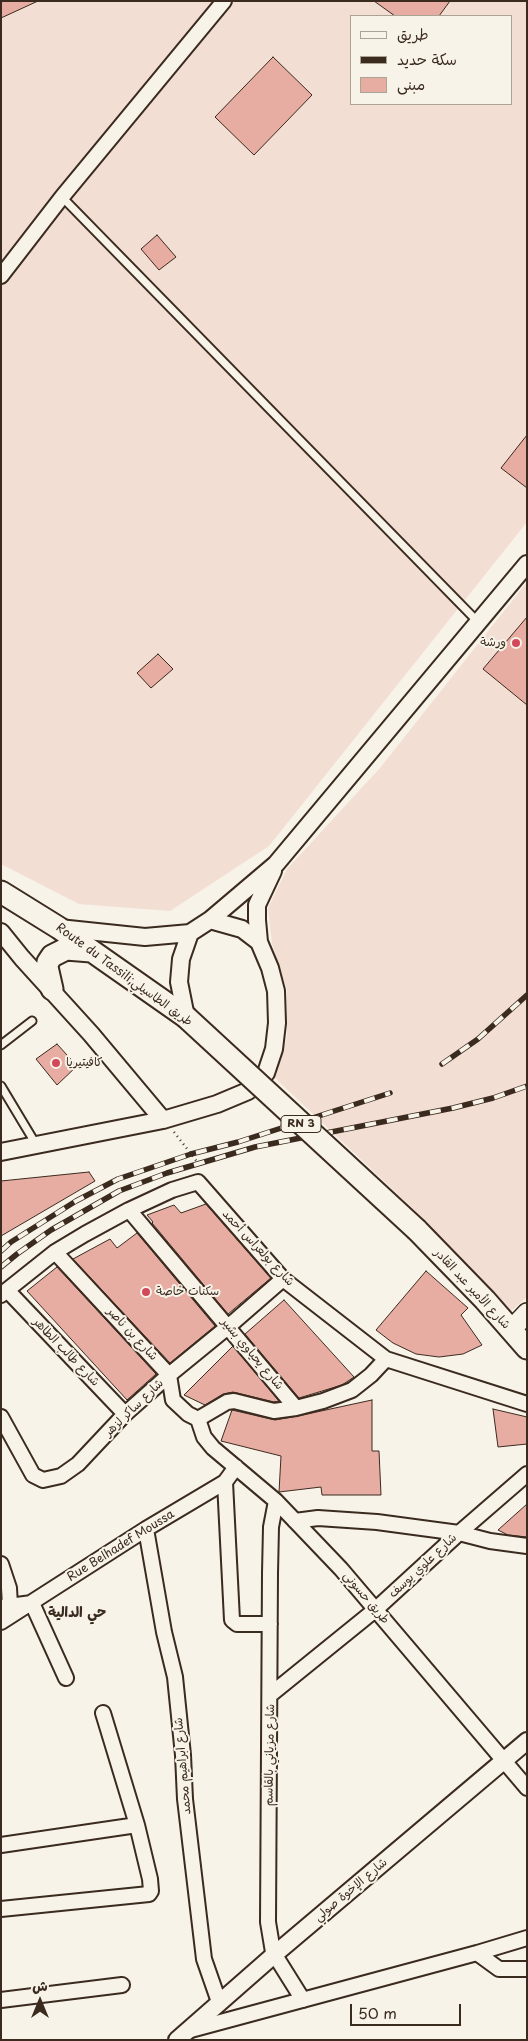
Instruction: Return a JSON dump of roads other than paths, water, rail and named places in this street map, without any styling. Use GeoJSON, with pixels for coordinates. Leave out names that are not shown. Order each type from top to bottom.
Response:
{"type":"FeatureCollection","features":[{"type":"Feature","properties":{"kind":"main road","name":"Route du Tassili;طريق الطاسيلي"},"geometry":{"type":"LineString","coordinates":[[1,892],[60,928],[186,1017],[416,1230]]}},
{"type":"Feature","properties":{"kind":"main road"},"geometry":{"type":"LineString","coordinates":[[52,990],[47,967],[52,956],[66,949],[92,951]]}},
{"type":"Feature","properties":{"kind":"main road","name":"شارع الأمير عبد القادر"},"geometry":{"type":"LineString","coordinates":[[416,1230],[485,1300],[527,1348]]}},
{"type":"Feature","properties":{"kind":"main road"},"geometry":{"type":"LineString","coordinates":[[510,1330],[527,1313]]}},
{"type":"Feature","properties":{"kind":"street"},"geometry":{"type":"LineString","coordinates":[[1,276],[62,198],[224,1]]}},
{"type":"Feature","properties":{"kind":"street"},"geometry":{"type":"LineString","coordinates":[[60,928],[145,938],[190,933],[210,920],[276,864],[527,564]]}},
{"type":"Feature","properties":{"kind":"street"},"geometry":{"type":"LineString","coordinates":[[1,1152],[163,1120],[217,1104],[248,1091],[266,1073],[274,1049],[277,1015],[276,991],[270,968],[259,942],[257,905],[276,864]]}},
{"type":"Feature","properties":{"kind":"street"},"geometry":{"type":"LineString","coordinates":[[210,920],[242,929],[259,942]]}},
{"type":"Feature","properties":{"kind":"street"},"geometry":{"type":"LineString","coordinates":[[1,932],[163,1120]]}},
{"type":"Feature","properties":{"kind":"street"},"geometry":{"type":"LineString","coordinates":[[186,1017],[179,982],[181,959],[190,933]]}},
{"type":"Feature","properties":{"kind":"street","name":"شارع بولعراس أحمد"},"geometry":{"type":"LineString","coordinates":[[130,1210],[172,1190],[198,1182],[283,1279],[386,1359],[527,1404]]}},
{"type":"Feature","properties":{"kind":"street"},"geometry":{"type":"LineString","coordinates":[[4,1292],[55,1252],[130,1210]]}},
{"type":"Feature","properties":{"kind":"street","name":"شارع يحياوي بشير"},"geometry":{"type":"LineString","coordinates":[[130,1210],[296,1408]]}},
{"type":"Feature","properties":{"kind":"street","name":"شارع بن ناصر"},"geometry":{"type":"LineString","coordinates":[[55,1252],[169,1375]]}},
{"type":"Feature","properties":{"kind":"street","name":"شارع ساكر لزهر"},"geometry":{"type":"LineString","coordinates":[[1,1416],[33,1475],[43,1480],[52,1480],[61,1476],[78,1464],[125,1414],[283,1279]]}},
{"type":"Feature","properties":{"kind":"street","name":"شارع طالب الطاهر"},"geometry":{"type":"LineString","coordinates":[[4,1292],[125,1414]]}},
{"type":"Feature","properties":{"kind":"street"},"geometry":{"type":"LineString","coordinates":[[169,1375],[172,1400],[188,1414],[198,1419],[227,1402],[234,1401],[274,1411],[296,1408],[352,1390],[371,1375],[386,1359]]}},
{"type":"Feature","properties":{"kind":"street","name":"طريق حسوني"},"geometry":{"type":"LineString","coordinates":[[198,1419],[204,1437],[213,1448],[276,1501],[341,1569],[527,1788]]}},
{"type":"Feature","properties":{"kind":"street","name":"Rue Belhadef Moussa"},"geometry":{"type":"LineString","coordinates":[[1,1622],[224,1482],[236,1467]]}},
{"type":"Feature","properties":{"kind":"street","name":"شارع علوي يوسف"},"geometry":{"type":"LineString","coordinates":[[270,1695],[375,1610],[527,1474]]}},
{"type":"Feature","properties":{"kind":"street"},"geometry":{"type":"LineString","coordinates":[[224,1482],[232,1620],[237,1624],[270,1624]]}},
{"type":"Feature","properties":{"kind":"street","name":"شارع مزياني بالقاسم"},"geometry":{"type":"LineString","coordinates":[[276,1501],[272,1527],[270,1624],[268,1914],[275,1954],[304,2000]]}},
{"type":"Feature","properties":{"kind":"street"},"geometry":{"type":"LineString","coordinates":[[295,1521],[318,1518],[377,1522],[459,1533],[490,1541],[527,1546]]}},
{"type":"Feature","properties":{"kind":"street","name":"شارع ابراهيم محمد"},"geometry":{"type":"LineString","coordinates":[[146,1530],[164,1632],[175,1676],[186,1808],[204,1959],[219,2002]]}},
{"type":"Feature","properties":{"kind":"street"},"geometry":{"type":"LineString","coordinates":[[1,1564],[9,1588],[6,1607],[32,1603],[66,1678]]}},
{"type":"Feature","properties":{"kind":"street"},"geometry":{"type":"LineString","coordinates":[[1,1909],[149,1894],[151,1891],[150,1879],[137,1825],[103,1713]]}},
{"type":"Feature","properties":{"kind":"street","name":"شارع الإخوة صولي"},"geometry":{"type":"LineString","coordinates":[[181,2036],[527,1741]]}},
{"type":"Feature","properties":{"kind":"street"},"geometry":{"type":"LineString","coordinates":[[1,1845],[137,1825]]}},
{"type":"Feature","properties":{"kind":"street"},"geometry":{"type":"LineString","coordinates":[[181,2036],[304,2000],[477,1954],[527,1938]]}},
{"type":"Feature","properties":{"kind":"street"},"geometry":{"type":"LineString","coordinates":[[477,1954],[498,1969],[527,1969]]}},
{"type":"Feature","properties":{"kind":"street"},"geometry":{"type":"LineString","coordinates":[[1,2000],[122,1985]]}},
{"type":"Feature","properties":{"kind":"lane"},"geometry":{"type":"LineString","coordinates":[[62,198],[478,622]]}},
{"type":"Feature","properties":{"kind":"lane"},"geometry":{"type":"LineString","coordinates":[[1,1045],[32,1021]]}},
{"type":"Feature","properties":{"kind":"lane"},"geometry":{"type":"LineString","coordinates":[[1,1086],[37,1146]]}},
{"type":"Feature","properties":{"kind":"railway"},"geometry":{"type":"LineString","coordinates":[[442,1064],[478,1039],[527,995]]}},
{"type":"Feature","properties":{"kind":"railway"},"geometry":{"type":"LineString","coordinates":[[1,1267],[51,1230],[119,1191],[167,1173],[255,1147],[453,1108],[493,1098],[527,1086]]}},
{"type":"Feature","properties":{"kind":"railway"},"geometry":{"type":"LineString","coordinates":[[1,1251],[11,1242],[76,1201],[118,1179],[191,1154],[238,1142],[390,1093]]}},
{"type":"Feature","properties":{"kind":"place","name":"ورشة"},"geometry":{"type":"Point","coordinates":[516,643]}},
{"type":"Feature","properties":{"kind":"place","name":"كافيتيريا"},"geometry":{"type":"Point","coordinates":[56,1063]}},
{"type":"Feature","properties":{"kind":"place","name":"سكنات خاصة"},"geometry":{"type":"Point","coordinates":[146,1292]}},
{"type":"Feature","properties":{"kind":"district","name":"حي الدالية"},"geometry":{"type":"Point","coordinates":[77,1613]}}]}
